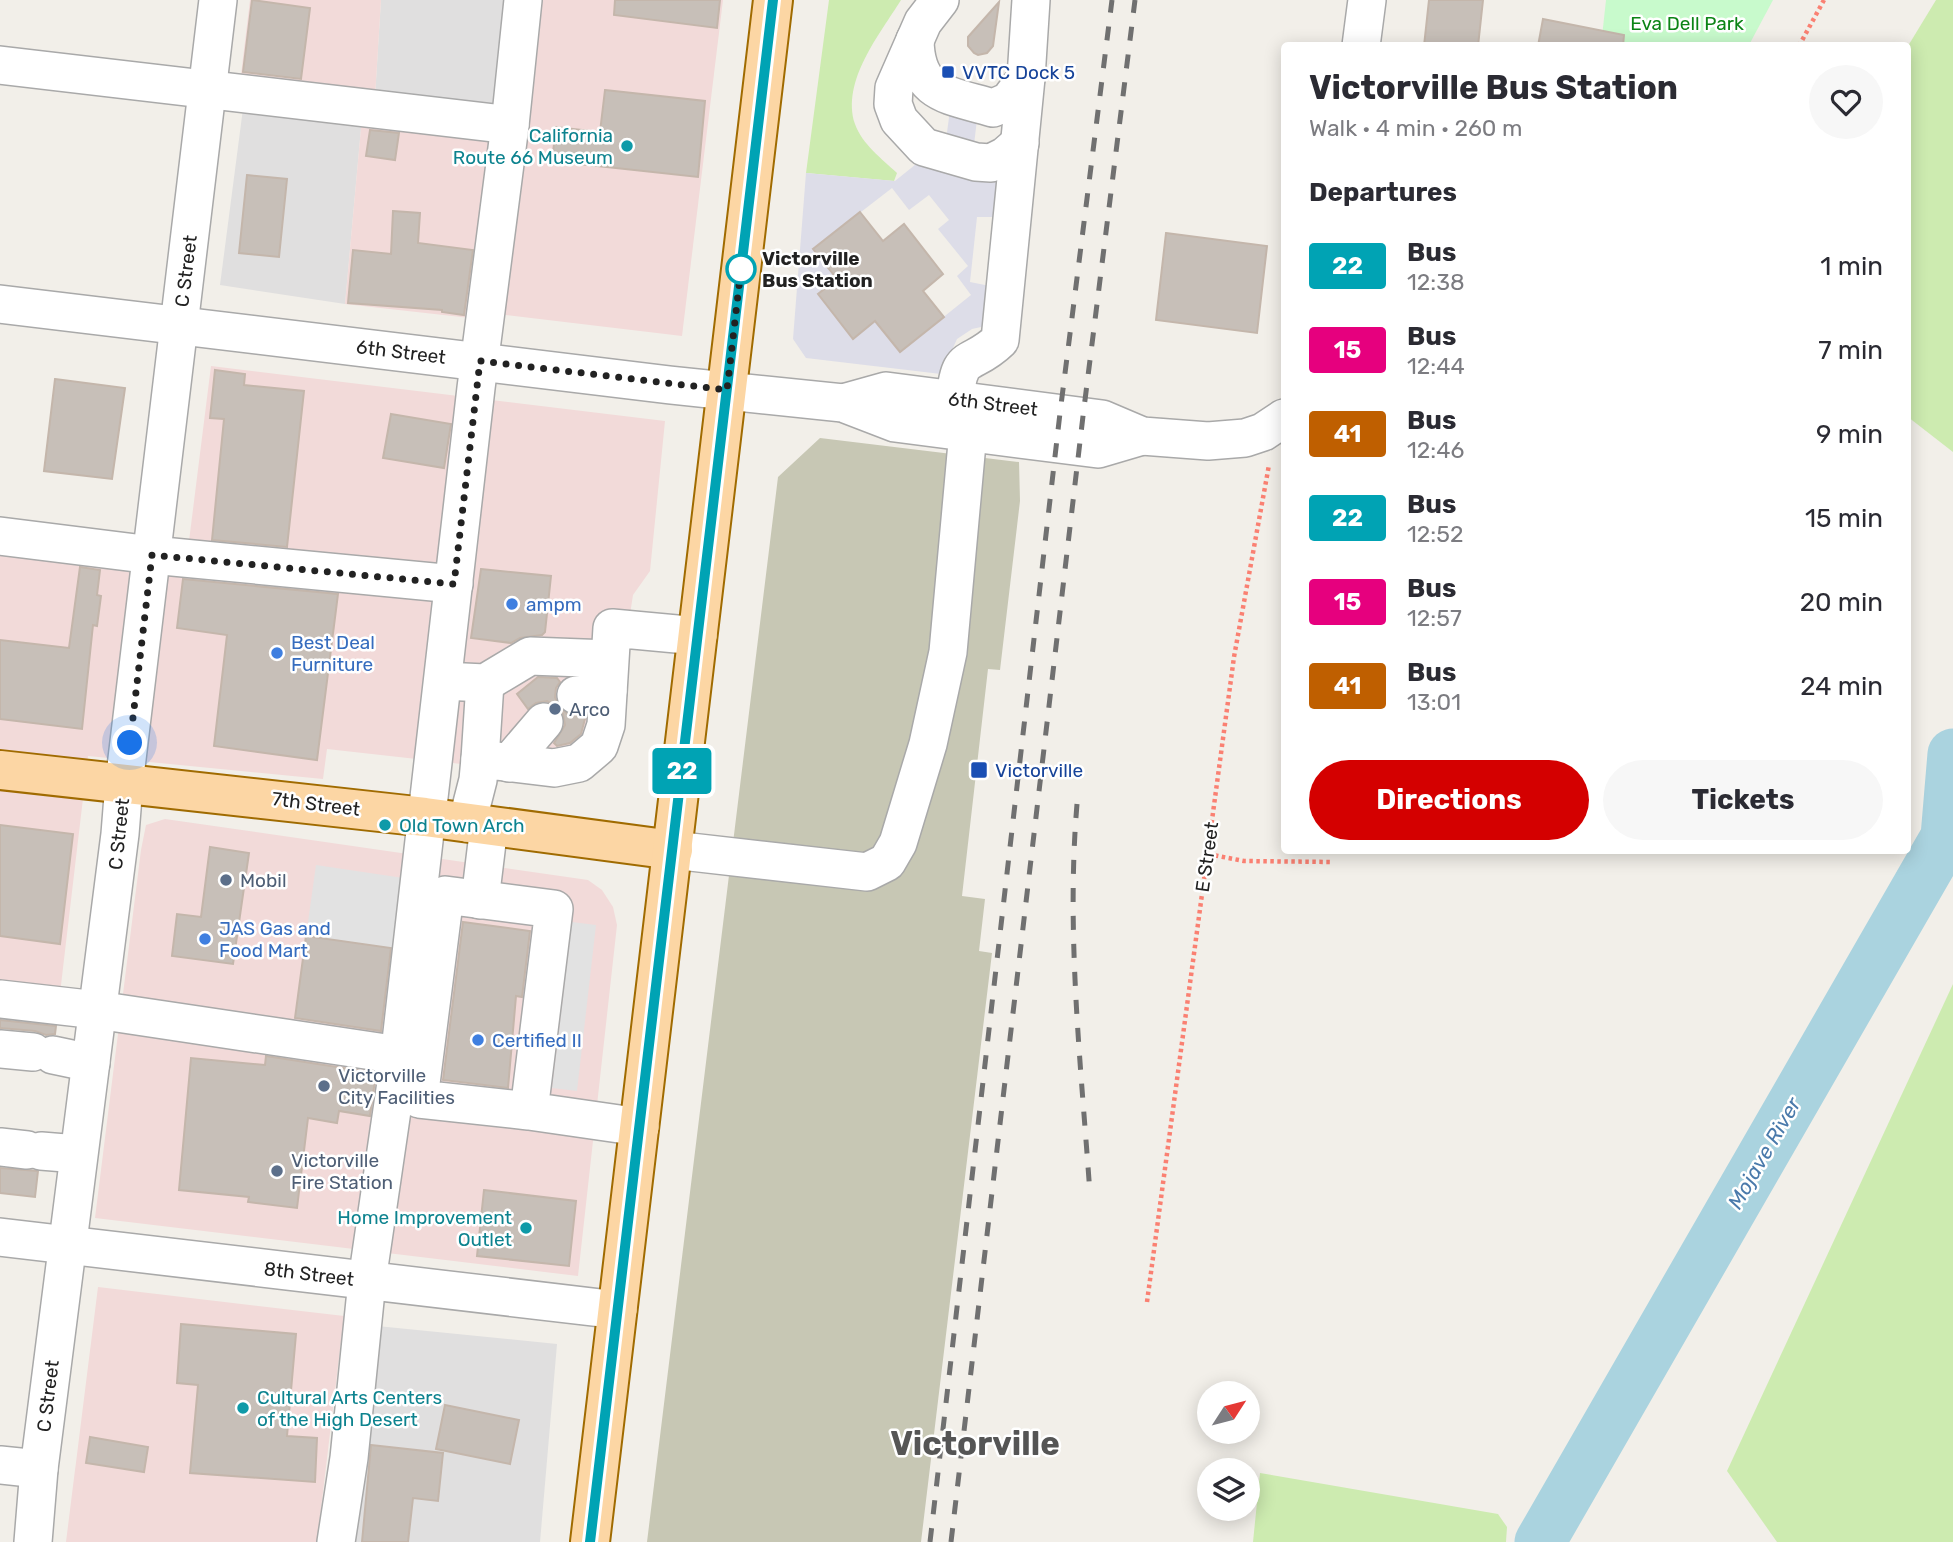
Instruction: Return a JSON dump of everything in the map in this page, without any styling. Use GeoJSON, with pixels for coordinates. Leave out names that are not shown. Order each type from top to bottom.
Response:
{"type":"FeatureCollection","features":[{"type":"Feature","properties":{"kind":"main road"},"geometry":{"type":"LineString","coordinates":[[590,1542],[773,0]]}},
{"type":"Feature","properties":{"kind":"main road","name":"7th Street"},"geometry":{"type":"LineString","coordinates":[[0,771],[425,817],[673,850]]}},
{"type":"Feature","properties":{"kind":"street","name":"C Street"},"geometry":{"type":"LineString","coordinates":[[33,1542],[39,1469],[120,834],[218,0]]}},
{"type":"Feature","properties":{"kind":"street"},"geometry":{"type":"LineString","coordinates":[[336,1542],[349,1458],[366,1280],[399,1055],[523,0]]}},
{"type":"Feature","properties":{"kind":"street"},"geometry":{"type":"LineString","coordinates":[[940,0],[923,22],[894,88],[893,104],[899,120],[924,147],[976,162],[991,163],[1005,156],[1020,143]]}},
{"type":"Feature","properties":{"kind":"street"},"geometry":{"type":"LineString","coordinates":[[673,850],[867,872],[887,862],[898,843],[928,744],[948,652],[961,416],[957,373],[964,362],[989,351],[1000,340],[1026,78],[1031,0]]}},
{"type":"Feature","properties":{"kind":"street"},"geometry":{"type":"LineString","coordinates":[[1362,42],[1367,0]]}},
{"type":"Feature","properties":{"kind":"street"},"geometry":{"type":"LineString","coordinates":[[915,40],[915,59],[921,74],[933,88],[947,97],[993,108],[1009,100],[1026,78]]}},
{"type":"Feature","properties":{"kind":"street"},"geometry":{"type":"LineString","coordinates":[[0,65],[510,125]]}},
{"type":"Feature","properties":{"kind":"street","name":"6th Street"},"geometry":{"type":"LineString","coordinates":[[0,304],[843,403],[895,423],[961,416],[1098,449],[1142,436],[1228,441],[1263,432],[1280,422]]}},
{"type":"Feature","properties":{"kind":"street"},"geometry":{"type":"LineString","coordinates":[[0,536],[152,555],[454,584]]}},
{"type":"Feature","properties":{"kind":"street"},"geometry":{"type":"LineString","coordinates":[[495,761],[554,768],[579,762],[598,746],[606,725],[598,682],[612,628],[698,636]]}},
{"type":"Feature","properties":{"kind":"street"},"geometry":{"type":"LineString","coordinates":[[443,681],[485,683],[530,656],[598,682]]}},
{"type":"Feature","properties":{"kind":"street"},"geometry":{"type":"LineString","coordinates":[[485,683],[495,761]]}},
{"type":"Feature","properties":{"kind":"street"},"geometry":{"type":"LineString","coordinates":[[480,900],[478,780],[495,761],[544,722]]}},
{"type":"Feature","properties":{"kind":"street"},"geometry":{"type":"LineString","coordinates":[[529,1111],[554,909],[445,895],[419,1100],[529,1111],[640,1128]]}},
{"type":"Feature","properties":{"kind":"street"},"geometry":{"type":"LineString","coordinates":[[0,999],[97,1010],[399,1055]]}},
{"type":"Feature","properties":{"kind":"street"},"geometry":{"type":"LineString","coordinates":[[29,1052],[91,1063]]}},
{"type":"Feature","properties":{"kind":"street"},"geometry":{"type":"LineString","coordinates":[[23,1150],[78,1154]]}},
{"type":"Feature","properties":{"kind":"street","name":"8th Street"},"geometry":{"type":"LineString","coordinates":[[0,1237],[618,1310]]}},
{"type":"Feature","properties":{"kind":"street"},"geometry":{"type":"LineString","coordinates":[[0,1465],[39,1469]]}},
{"type":"Feature","properties":{"kind":"path"},"geometry":{"type":"LineString","coordinates":[[1801,42],[1824,0]]}},
{"type":"Feature","properties":{"kind":"path","name":"E Street"},"geometry":{"type":"LineString","coordinates":[[1147,1301],[1234,657],[1280,422]]}},
{"type":"Feature","properties":{"kind":"path"},"geometry":{"type":"LineString","coordinates":[[1208,854],[1244,861],[1332,862]]}},
{"type":"Feature","properties":{"kind":"shaded area"},"geometry":{"type":"Polygon","coordinates":[[[250,0],[381,0],[375,97],[240,83],[250,0]]]}},
{"type":"Feature","properties":{"kind":"shaded area"},"geometry":{"type":"Polygon","coordinates":[[[381,0],[515,0],[504,108],[375,97],[381,0]]]}},
{"type":"Feature","properties":{"kind":"shaded area"},"geometry":{"type":"Polygon","coordinates":[[[534,0],[723,0],[682,336],[497,314],[534,0]]]}},
{"type":"Feature","properties":{"kind":"shaded area"},"geometry":{"type":"Polygon","coordinates":[[[954,80],[981,86],[970,178],[1007,184],[1004,217],[977,217],[970,282],[995,287],[990,325],[972,329],[957,339],[941,374],[806,358],[793,339],[806,173],[895,181],[946,140],[954,80]],[[892,188],[813,249],[837,279],[818,294],[853,339],[875,321],[900,352],[971,295],[957,276],[968,266],[938,229],[949,220],[929,195],[909,210],[892,188]]]}},
{"type":"Feature","properties":{"kind":"shaded area"},"geometry":{"type":"Polygon","coordinates":[[[244,101],[362,117],[345,304],[220,285],[244,101]]]}},
{"type":"Feature","properties":{"kind":"shaded area"},"geometry":{"type":"Polygon","coordinates":[[[362,117],[499,131],[479,319],[345,304],[362,117]]]}},
{"type":"Feature","properties":{"kind":"shaded area"},"geometry":{"type":"Polygon","coordinates":[[[211,366],[665,421],[650,571],[633,595],[610,744],[569,776],[327,749],[323,779],[88,756],[59,1002],[0,996],[0,543],[186,565],[211,366]]]}},
{"type":"Feature","properties":{"kind":"shaded area"},"geometry":{"type":"Polygon","coordinates":[[[820,438],[1019,462],[1020,501],[1000,670],[988,669],[962,896],[985,899],[979,951],[992,953],[921,1542],[647,1542],[778,477],[820,438]]]}},
{"type":"Feature","properties":{"kind":"shaded area"},"geometry":{"type":"Polygon","coordinates":[[[165,819],[588,880],[602,890],[613,907],[617,925],[578,1276],[95,1218],[141,850],[146,825],[165,819]]]}},
{"type":"Feature","properties":{"kind":"shaded area"},"geometry":{"type":"Polygon","coordinates":[[[316,865],[410,879],[402,950],[306,936],[316,865]]]}},
{"type":"Feature","properties":{"kind":"shaded area"},"geometry":{"type":"Polygon","coordinates":[[[572,922],[596,925],[577,1091],[552,1088],[572,922]]]}},
{"type":"Feature","properties":{"kind":"shaded area"},"geometry":{"type":"Polygon","coordinates":[[[98,1287],[344,1316],[317,1542],[66,1542],[98,1287]]]}},
{"type":"Feature","properties":{"kind":"shaded area"},"geometry":{"type":"Polygon","coordinates":[[[377,1326],[557,1344],[540,1542],[351,1542],[377,1326]]]}},
{"type":"Feature","properties":{"kind":"green space"},"geometry":{"type":"Polygon","coordinates":[[[829,0],[901,0],[865,59],[853,91],[852,108],[855,124],[862,138],[897,173],[894,181],[806,173],[829,0]]]}},
{"type":"Feature","properties":{"kind":"green space","name":"Eva Dell Park"},"geometry":{"type":"Polygon","coordinates":[[[1606,0],[1773,0],[1751,42],[1601,42],[1606,0]]]}},
{"type":"Feature","properties":{"kind":"green space"},"geometry":{"type":"Polygon","coordinates":[[[1936,0],[1953,0],[1953,452],[1911,419],[1910,42],[1936,0]]]}},
{"type":"Feature","properties":{"kind":"green space"},"geometry":{"type":"Polygon","coordinates":[[[1953,984],[1953,1542],[1777,1542],[1727,1471],[1953,984]]]}},
{"type":"Feature","properties":{"kind":"green space"},"geometry":{"type":"Polygon","coordinates":[[[1260,1473],[1498,1514],[1507,1527],[1506,1542],[1253,1542],[1255,1521],[1260,1521],[1260,1473]]]}},
{"type":"Feature","properties":{"kind":"building"},"geometry":{"type":"Polygon","coordinates":[[[252,0],[310,8],[301,79],[243,72],[252,0]]]}},
{"type":"Feature","properties":{"kind":"building"},"geometry":{"type":"Polygon","coordinates":[[[615,0],[720,0],[717,28],[614,15],[615,0]]]}},
{"type":"Feature","properties":{"kind":"building"},"geometry":{"type":"Polygon","coordinates":[[[1429,0],[1483,0],[1478,42],[1424,42],[1429,0]]]}},
{"type":"Feature","properties":{"kind":"building"},"geometry":{"type":"Polygon","coordinates":[[[999,2],[993,46],[987,53],[978,55],[968,46],[968,37],[999,2]]]}},
{"type":"Feature","properties":{"kind":"building"},"geometry":{"type":"Polygon","coordinates":[[[1543,19],[1624,35],[1623,42],[1539,42],[1543,19]]]}},
{"type":"Feature","properties":{"kind":"building","name":"California Route 66 Museum"},"geometry":{"type":"Polygon","coordinates":[[[605,90],[705,101],[698,177],[552,161],[556,127],[600,132],[605,90]]]}},
{"type":"Feature","properties":{"kind":"building"},"geometry":{"type":"Polygon","coordinates":[[[370,130],[399,133],[395,160],[366,156],[370,130]]]}},
{"type":"Feature","properties":{"kind":"building"},"geometry":{"type":"Polygon","coordinates":[[[247,175],[287,179],[279,257],[239,253],[247,175]]]}},
{"type":"Feature","properties":{"kind":"building"},"geometry":{"type":"Polygon","coordinates":[[[393,211],[420,213],[418,243],[473,250],[464,315],[442,310],[348,303],[353,250],[391,254],[393,211]]]}},
{"type":"Feature","properties":{"kind":"building","name":"Victorville Bus Station"},"geometry":{"type":"Polygon","coordinates":[[[860,212],[883,241],[904,224],[943,274],[923,291],[944,317],[900,352],[875,321],[853,339],[818,294],[837,279],[813,249],[860,212]]]}},
{"type":"Feature","properties":{"kind":"building"},"geometry":{"type":"Polygon","coordinates":[[[1166,233],[1267,246],[1257,333],[1156,320],[1166,233]]]}},
{"type":"Feature","properties":{"kind":"building"},"geometry":{"type":"Polygon","coordinates":[[[215,370],[245,374],[244,385],[304,391],[287,547],[212,540],[224,419],[210,418],[215,370]]]}},
{"type":"Feature","properties":{"kind":"building"},"geometry":{"type":"Polygon","coordinates":[[[55,379],[125,388],[112,479],[44,471],[55,379]]]}},
{"type":"Feature","properties":{"kind":"building"},"geometry":{"type":"Polygon","coordinates":[[[391,414],[451,424],[444,468],[383,458],[391,414]]]}},
{"type":"Feature","properties":{"kind":"building"},"geometry":{"type":"Polygon","coordinates":[[[80,567],[100,570],[97,595],[101,596],[97,626],[93,625],[82,729],[0,719],[0,640],[69,648],[80,567]]]}},
{"type":"Feature","properties":{"kind":"building","name":"ampm"},"geometry":{"type":"Polygon","coordinates":[[[481,569],[551,576],[545,632],[542,635],[520,638],[511,643],[471,638],[481,569]]]}},
{"type":"Feature","properties":{"kind":"building","name":"Best Deal Furniture"},"geometry":{"type":"Polygon","coordinates":[[[183,579],[338,594],[317,760],[214,746],[227,635],[177,628],[183,579]]]}},
{"type":"Feature","properties":{"kind":"building"},"geometry":{"type":"Polygon","coordinates":[[[538,677],[557,678],[560,682],[555,697],[559,707],[569,715],[586,715],[581,734],[570,743],[557,746],[554,743],[565,725],[563,714],[558,707],[547,701],[536,703],[528,709],[517,694],[538,677]]]}},
{"type":"Feature","properties":{"kind":"building"},"geometry":{"type":"Polygon","coordinates":[[[0,825],[73,834],[60,944],[0,936],[0,825]]]}},
{"type":"Feature","properties":{"kind":"building"},"geometry":{"type":"Polygon","coordinates":[[[210,847],[249,853],[233,964],[172,956],[177,914],[201,917],[210,847]]]}},
{"type":"Feature","properties":{"kind":"building","name":"Certified II"},"geometry":{"type":"Polygon","coordinates":[[[463,922],[530,931],[522,997],[516,996],[508,1088],[443,1080],[463,922]]]}},
{"type":"Feature","properties":{"kind":"building"},"geometry":{"type":"Polygon","coordinates":[[[306,936],[391,948],[381,1031],[295,1018],[306,936]]]}},
{"type":"Feature","properties":{"kind":"building"},"geometry":{"type":"Polygon","coordinates":[[[0,1020],[56,1026],[55,1034],[0,1028],[0,1020]]]}},
{"type":"Feature","properties":{"kind":"building"},"geometry":{"type":"Polygon","coordinates":[[[266,1056],[376,1073],[370,1116],[339,1111],[337,1123],[308,1118],[297,1208],[248,1202],[249,1197],[179,1190],[191,1058],[265,1065],[266,1056]]]}},
{"type":"Feature","properties":{"kind":"building"},"geometry":{"type":"Polygon","coordinates":[[[0,1168],[38,1171],[35,1197],[0,1193],[0,1168]]]}},
{"type":"Feature","properties":{"kind":"building","name":"Home Improvement Outlet"},"geometry":{"type":"Polygon","coordinates":[[[484,1190],[576,1201],[569,1266],[477,1256],[484,1190]]]}},
{"type":"Feature","properties":{"kind":"building","name":"Cultural Arts Centers of the High Desert"},"geometry":{"type":"Polygon","coordinates":[[[181,1324],[296,1334],[287,1436],[317,1438],[315,1482],[190,1473],[198,1385],[177,1383],[181,1324]]]}},
{"type":"Feature","properties":{"kind":"building"},"geometry":{"type":"Polygon","coordinates":[[[445,1405],[519,1420],[510,1464],[436,1449],[445,1405]]]}},
{"type":"Feature","properties":{"kind":"building"},"geometry":{"type":"Polygon","coordinates":[[[90,1437],[148,1447],[144,1472],[86,1463],[90,1437]]]}},
{"type":"Feature","properties":{"kind":"building"},"geometry":{"type":"Polygon","coordinates":[[[371,1445],[443,1453],[438,1501],[413,1498],[408,1542],[362,1542],[371,1445]]]}},
{"type":"Feature","properties":{"kind":"waterway","name":"Mojave River"},"geometry":{"type":"LineString","coordinates":[[1540,1542],[1946,837],[1953,754]]}},
{"type":"Feature","properties":{"kind":"railway"},"geometry":{"type":"LineString","coordinates":[[930,1542],[1060,413],[1112,0]]}},
{"type":"Feature","properties":{"kind":"railway"},"geometry":{"type":"LineString","coordinates":[[951,1542],[1083,416],[1135,0]]}},
{"type":"Feature","properties":{"kind":"railway"},"geometry":{"type":"LineString","coordinates":[[1077,804],[1074,951],[1090,1194]]}},
{"type":"Feature","properties":{"kind":"bus line","name":"22"},"geometry":{"type":"LineString","coordinates":[[590,1542],[773,0]]}},
{"type":"Feature","properties":{"kind":"place","name":"VVTC Dock 5"},"geometry":{"type":"Point","coordinates":[948,72]}},
{"type":"Feature","properties":{"kind":"place","name":"California Route 66 Museum"},"geometry":{"type":"Point","coordinates":[627,146]}},
{"type":"Feature","properties":{"kind":"place","name":"Victorville Bus Station"},"geometry":{"type":"Point","coordinates":[741,269]}},
{"type":"Feature","properties":{"kind":"place","name":"ampm"},"geometry":{"type":"Point","coordinates":[512,604]}},
{"type":"Feature","properties":{"kind":"place","name":"Best Deal Furniture"},"geometry":{"type":"Point","coordinates":[277,653]}},
{"type":"Feature","properties":{"kind":"place","name":"Arco"},"geometry":{"type":"Point","coordinates":[555,709]}},
{"type":"Feature","properties":{"kind":"place","name":"Victorville"},"geometry":{"type":"Point","coordinates":[979,770]}},
{"type":"Feature","properties":{"kind":"place","name":"Old Town Arch"},"geometry":{"type":"Point","coordinates":[385,825]}},
{"type":"Feature","properties":{"kind":"place","name":"Mobil"},"geometry":{"type":"Point","coordinates":[226,880]}},
{"type":"Feature","properties":{"kind":"place","name":"JAS Gas and Food Mart"},"geometry":{"type":"Point","coordinates":[205,939]}},
{"type":"Feature","properties":{"kind":"place","name":"Certified II"},"geometry":{"type":"Point","coordinates":[478,1040]}},
{"type":"Feature","properties":{"kind":"place","name":"Victorville City Facilities"},"geometry":{"type":"Point","coordinates":[324,1086]}},
{"type":"Feature","properties":{"kind":"place","name":"Victorville Fire Station"},"geometry":{"type":"Point","coordinates":[277,1171]}},
{"type":"Feature","properties":{"kind":"place","name":"Home Improvement Outlet"},"geometry":{"type":"Point","coordinates":[526,1228]}},
{"type":"Feature","properties":{"kind":"place","name":"Cultural Arts Centers of the High Desert"},"geometry":{"type":"Point","coordinates":[243,1408]}},
{"type":"Feature","properties":{"kind":"district","name":"Victorville"},"geometry":{"type":"Point","coordinates":[975,1443]}},
{"type":"Feature","properties":{"kind":"route"},"geometry":{"type":"LineString","coordinates":[[130,743],[152,555],[454,584],[480,361],[727,390],[742,260],[741,269]]}}]}
